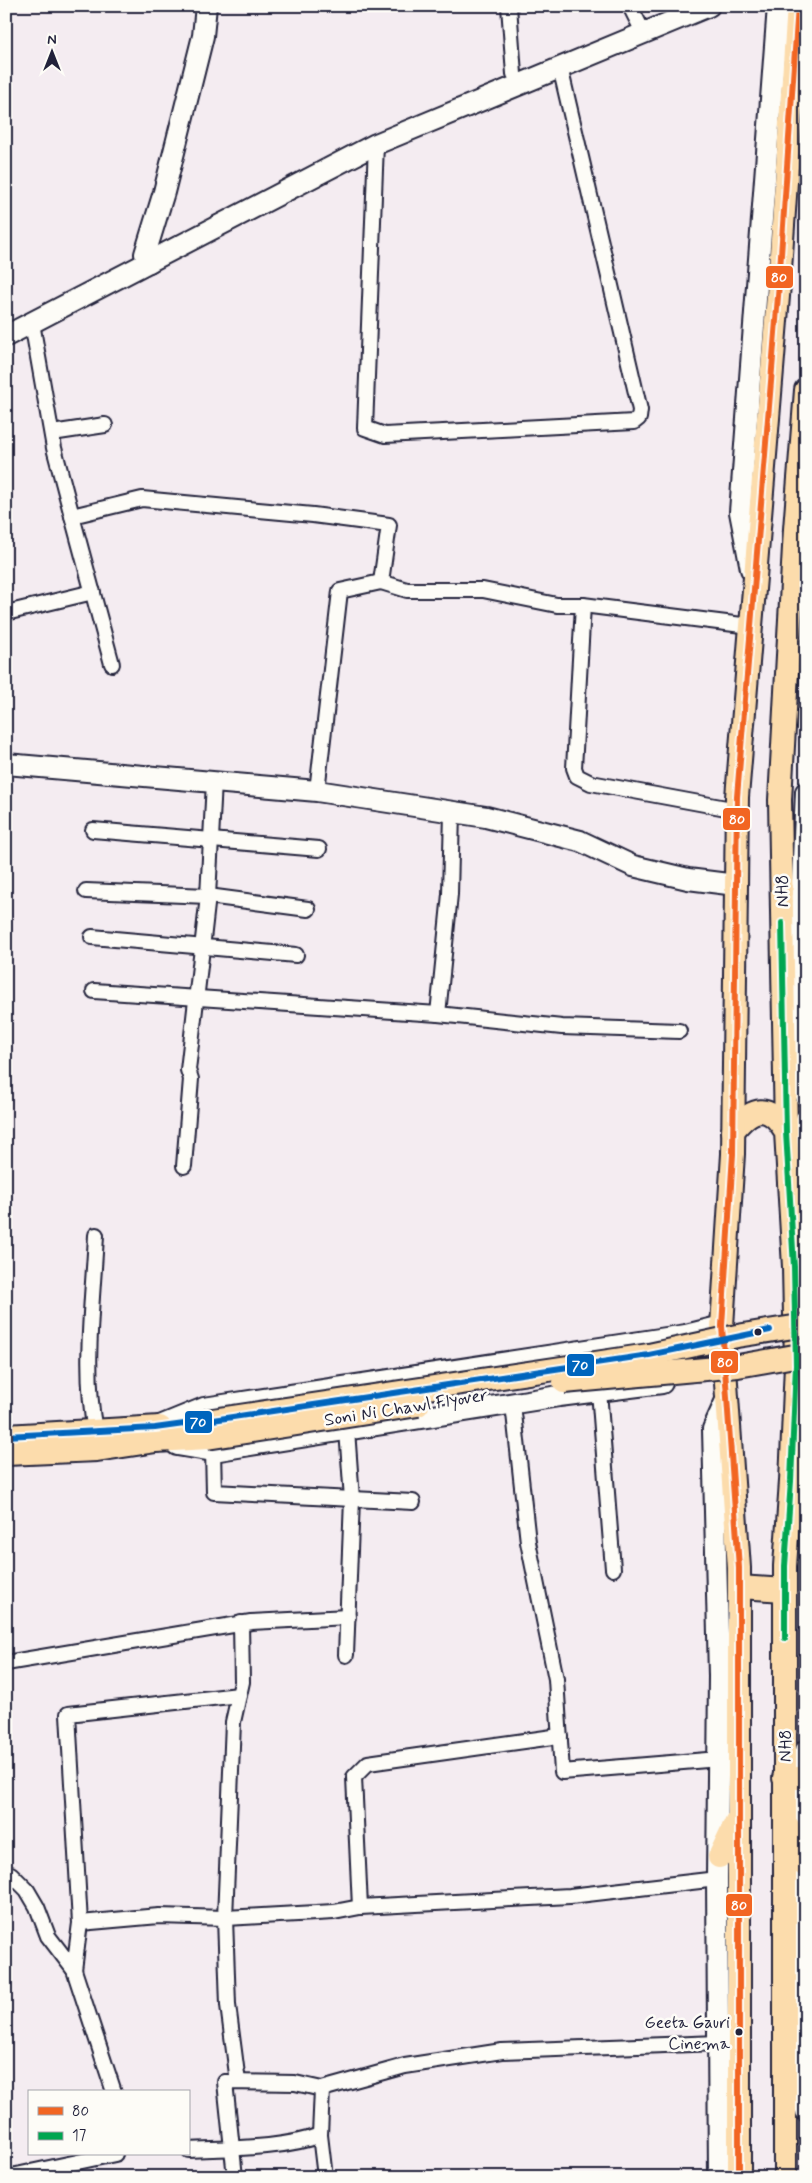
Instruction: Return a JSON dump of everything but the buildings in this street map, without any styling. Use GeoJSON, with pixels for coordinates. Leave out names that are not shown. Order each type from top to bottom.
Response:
{"type":"FeatureCollection","features":[{"type":"Feature","properties":{"kind":"main road"},"geometry":{"type":"LineString","coordinates":[[739,2177],[739,1587],[734,1477],[722,1326],[733,1131],[736,810],[750,626],[760,527],[798,6]]}},
{"type":"Feature","properties":{"kind":"main road","name":"NH8"},"geometry":{"type":"LineString","coordinates":[[785,2177],[785,1821],[795,1778],[785,1590],[794,1391],[802,1360],[802,1312],[790,1206],[786,1132],[780,800],[799,562],[795,529],[806,390]]}},
{"type":"Feature","properties":{"kind":"main road"},"geometry":{"type":"LineString","coordinates":[[733,1131],[743,1118],[758,1112],[767,1111],[776,1116],[786,1132]]}},
{"type":"Feature","properties":{"kind":"main road","name":"Soni Ni Chawl Flyover"},"geometry":{"type":"LineString","coordinates":[[209,1437],[650,1355],[737,1336],[802,1312]]}},
{"type":"Feature","properties":{"kind":"main road","name":"Soni Ni Chawl Flyover"},"geometry":{"type":"LineString","coordinates":[[156,1435],[209,1437],[584,1379],[802,1360]]}},
{"type":"Feature","properties":{"kind":"main road"},"geometry":{"type":"LineString","coordinates":[[6,1436],[95,1431],[156,1435]]}},
{"type":"Feature","properties":{"kind":"main road"},"geometry":{"type":"LineString","coordinates":[[6,1454],[97,1450],[156,1435]]}},
{"type":"Feature","properties":{"kind":"main road"},"geometry":{"type":"LineString","coordinates":[[739,1587],[785,1590]]}},
{"type":"Feature","properties":{"kind":"main road"},"geometry":{"type":"LineString","coordinates":[[718,1868],[739,1816]]}},
{"type":"Feature","properties":{"kind":"main road"},"geometry":{"type":"LineString","coordinates":[[785,1821],[796,1838],[804,1865]]}},
{"type":"Feature","properties":{"kind":"street"},"geometry":{"type":"LineString","coordinates":[[147,258],[203,36],[206,6]]}},
{"type":"Feature","properties":{"kind":"street"},"geometry":{"type":"LineString","coordinates":[[509,6],[514,74]]}},
{"type":"Feature","properties":{"kind":"street"},"geometry":{"type":"LineString","coordinates":[[6,336],[372,136],[514,74],[634,15],[681,6]]}},
{"type":"Feature","properties":{"kind":"street"},"geometry":{"type":"LineString","coordinates":[[6,326],[376,144],[709,6]]}},
{"type":"Feature","properties":{"kind":"street"},"geometry":{"type":"LineString","coordinates":[[754,583],[740,512],[778,6]]}},
{"type":"Feature","properties":{"kind":"street"},"geometry":{"type":"LineString","coordinates":[[376,144],[365,428],[384,435],[634,422],[639,418],[640,410],[560,67]]}},
{"type":"Feature","properties":{"kind":"street"},"geometry":{"type":"LineString","coordinates":[[32,322],[52,433],[72,516],[112,664]]}},
{"type":"Feature","properties":{"kind":"street"},"geometry":{"type":"LineString","coordinates":[[52,433],[104,425]]}},
{"type":"Feature","properties":{"kind":"street"},"geometry":{"type":"LineString","coordinates":[[72,516],[142,499],[313,515],[389,525],[381,582]]}},
{"type":"Feature","properties":{"kind":"street"},"geometry":{"type":"LineString","coordinates":[[317,791],[340,591],[381,582],[407,590],[482,590],[557,605],[584,605],[750,626]]}},
{"type":"Feature","properties":{"kind":"street"},"geometry":{"type":"LineString","coordinates":[[6,613],[92,592]]}},
{"type":"Feature","properties":{"kind":"street"},"geometry":{"type":"LineString","coordinates":[[584,605],[574,768],[577,776],[591,783],[736,810]]}},
{"type":"Feature","properties":{"kind":"street"},"geometry":{"type":"LineString","coordinates":[[6,764],[317,791],[486,817],[580,841],[633,866],[688,879],[736,885]]}},
{"type":"Feature","properties":{"kind":"street"},"geometry":{"type":"LineString","coordinates":[[184,1166],[191,1080],[188,1070],[208,896],[214,782]]}},
{"type":"Feature","properties":{"kind":"street"},"geometry":{"type":"LineString","coordinates":[[806,792],[800,926],[806,1097]]}},
{"type":"Feature","properties":{"kind":"street"},"geometry":{"type":"LineString","coordinates":[[438,1014],[450,894],[452,812]]}},
{"type":"Feature","properties":{"kind":"street"},"geometry":{"type":"LineString","coordinates":[[93,830],[319,849]]}},
{"type":"Feature","properties":{"kind":"street"},"geometry":{"type":"LineString","coordinates":[[86,891],[208,896],[308,909]]}},
{"type":"Feature","properties":{"kind":"street"},"geometry":{"type":"LineString","coordinates":[[92,937],[203,945],[296,955]]}},
{"type":"Feature","properties":{"kind":"street"},"geometry":{"type":"LineString","coordinates":[[94,991],[438,1014],[562,1028],[679,1030]]}},
{"type":"Feature","properties":{"kind":"street"},"geometry":{"type":"LineString","coordinates":[[790,1206],[806,1119]]}},
{"type":"Feature","properties":{"kind":"street"},"geometry":{"type":"LineString","coordinates":[[95,1431],[90,1406],[90,1352],[96,1235]]}},
{"type":"Feature","properties":{"kind":"street"},"geometry":{"type":"LineString","coordinates":[[156,1435],[204,1408],[686,1335],[722,1326]]}},
{"type":"Feature","properties":{"kind":"street"},"geometry":{"type":"LineString","coordinates":[[413,1502],[214,1492],[209,1437],[346,1430],[599,1391],[696,1379],[727,1388],[713,1429],[719,1759],[719,2177]]}},
{"type":"Feature","properties":{"kind":"street"},"geometry":{"type":"LineString","coordinates":[[599,1391],[613,1569]]}},
{"type":"Feature","properties":{"kind":"street"},"geometry":{"type":"LineString","coordinates":[[794,1391],[806,1427]]}},
{"type":"Feature","properties":{"kind":"street"},"geometry":{"type":"LineString","coordinates":[[513,1404],[528,1542],[556,1679],[562,1772],[719,1759]]}},
{"type":"Feature","properties":{"kind":"street"},"geometry":{"type":"LineString","coordinates":[[346,1430],[352,1499],[346,1655]]}},
{"type":"Feature","properties":{"kind":"street"},"geometry":{"type":"LineString","coordinates":[[6,1664],[241,1623],[348,1618]]}},
{"type":"Feature","properties":{"kind":"street"},"geometry":{"type":"LineString","coordinates":[[238,2082],[228,2005],[225,1918],[233,1722],[242,1682],[241,1623]]}},
{"type":"Feature","properties":{"kind":"street"},"geometry":{"type":"LineString","coordinates":[[74,1970],[80,1924],[68,1714],[239,1695]]}},
{"type":"Feature","properties":{"kind":"street"},"geometry":{"type":"LineString","coordinates":[[360,1907],[354,1777],[368,1763],[560,1736]]}},
{"type":"Feature","properties":{"kind":"street"},"geometry":{"type":"LineString","coordinates":[[806,1750],[795,1778],[804,1865],[806,2111]]}},
{"type":"Feature","properties":{"kind":"street"},"geometry":{"type":"LineString","coordinates":[[80,1924],[159,1916],[225,1918],[334,1912],[360,1907],[570,1896],[718,1868]]}},
{"type":"Feature","properties":{"kind":"street"},"geometry":{"type":"LineString","coordinates":[[6,1874],[11,1874],[27,1890],[37,1907],[48,1936],[74,1970],[113,2090]]}},
{"type":"Feature","properties":{"kind":"street"},"geometry":{"type":"LineString","coordinates":[[235,2177],[225,2082],[295,2083],[322,2089],[405,2066],[502,2051],[719,2043]]}},
{"type":"Feature","properties":{"kind":"street"},"geometry":{"type":"LineString","coordinates":[[322,2089],[320,2135],[325,2177]]}},
{"type":"Feature","properties":{"kind":"street"},"geometry":{"type":"LineString","coordinates":[[190,2150],[306,2141],[320,2135]]}},
{"type":"Feature","properties":{"kind":"street"},"geometry":{"type":"LineString","coordinates":[[7,2177],[106,2156]]}},
{"type":"Feature","properties":{"kind":"transit line","name":"80"},"geometry":{"type":"LineString","coordinates":[[739,2177],[739,1568],[722,1326],[733,1154],[737,797],[779,284],[798,6]]}},
{"type":"Feature","properties":{"kind":"transit line","name":"17"},"geometry":{"type":"LineString","coordinates":[[782,923],[786,1132],[794,1267],[796,1365],[785,1566],[785,1638]]}},
{"type":"Feature","properties":{"kind":"transit line","name":"70"},"geometry":{"type":"LineString","coordinates":[[6,1436],[155,1428],[206,1421],[649,1355],[770,1330]]}},
{"type":"Feature","properties":{"kind":"place","name":"Geeta Gauri Cinema"},"geometry":{"type":"Point","coordinates":[739,2032]}}]}
